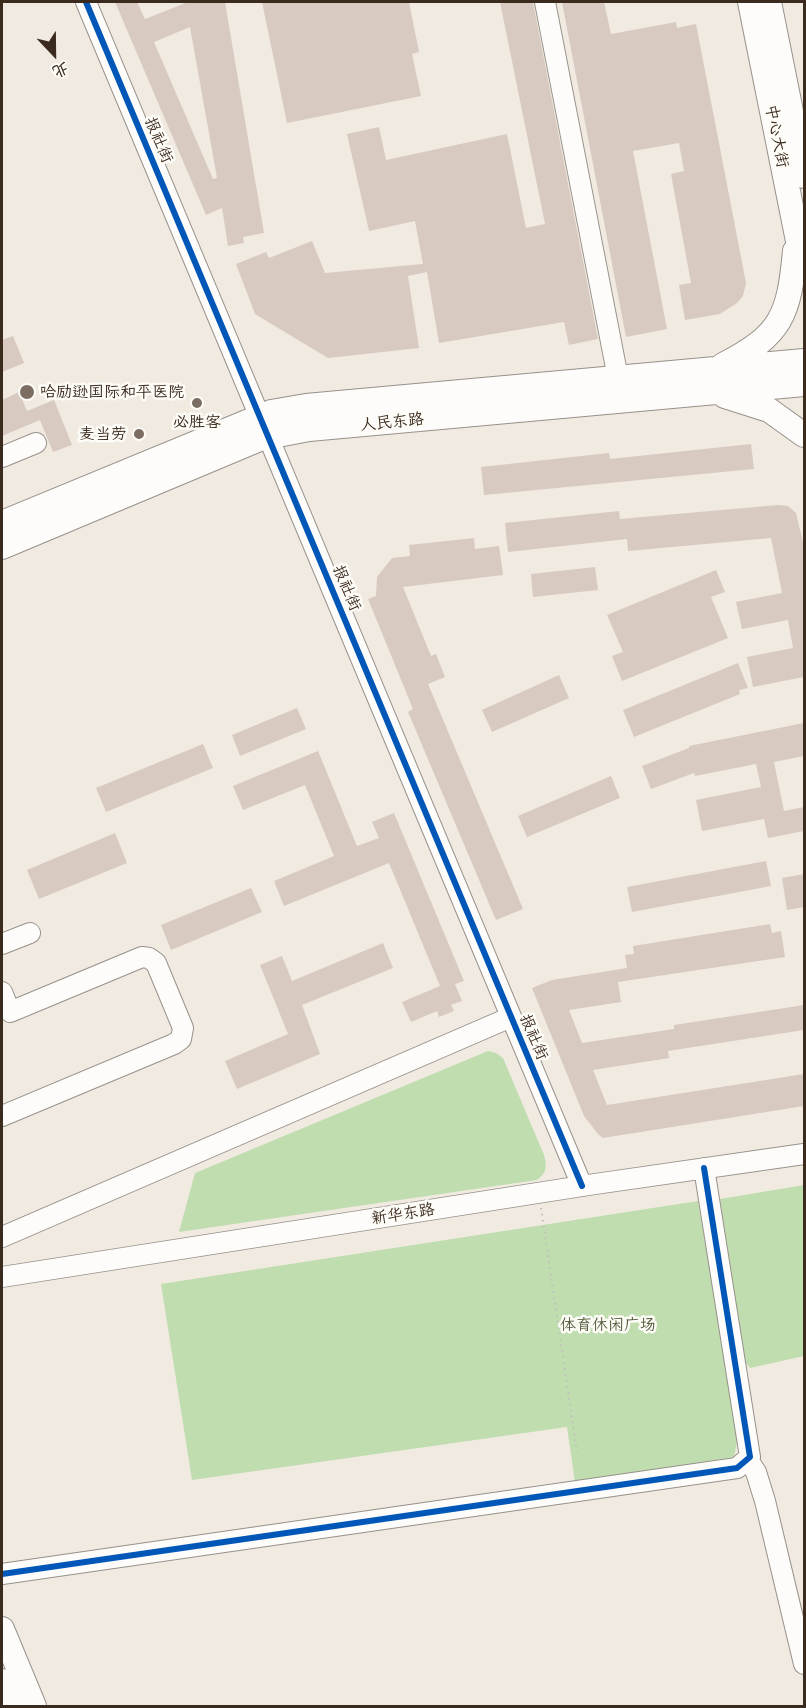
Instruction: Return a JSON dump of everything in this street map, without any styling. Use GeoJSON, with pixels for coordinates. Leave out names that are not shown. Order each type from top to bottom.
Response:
{"type":"FeatureCollection","features":[{"type":"Feature","properties":{"kind":"main road","name":"中心大街"},"geometry":{"type":"LineString","coordinates":[[750,2],[804,271]]}},
{"type":"Feature","properties":{"kind":"main road","name":"中心大街"},"geometry":{"type":"LineString","coordinates":[[770,2],[804,176]]}},
{"type":"Feature","properties":{"kind":"main road"},"geometry":{"type":"LineString","coordinates":[[796,231],[792,285],[781,321],[754,348],[715,381],[769,410],[804,435]]}},
{"type":"Feature","properties":{"kind":"main road","name":"人民东路"},"geometry":{"type":"LineString","coordinates":[[2,547],[211,458],[264,426],[309,429],[715,381],[804,361]]}},
{"type":"Feature","properties":{"kind":"main road","name":"人民东路"},"geometry":{"type":"LineString","coordinates":[[2,523],[264,426],[306,406],[618,378],[804,384]]}},
{"type":"Feature","properties":{"kind":"main road"},"geometry":{"type":"LineString","coordinates":[[2,1629],[34,1707]]}},
{"type":"Feature","properties":{"kind":"main road"},"geometry":{"type":"LineString","coordinates":[[2,1681],[12,1707]]}},
{"type":"Feature","properties":{"kind":"street","name":"报社街"},"geometry":{"type":"LineString","coordinates":[[86,2],[582,1186]]}},
{"type":"Feature","properties":{"kind":"street"},"geometry":{"type":"LineString","coordinates":[[545,2],[618,378]]}},
{"type":"Feature","properties":{"kind":"street"},"geometry":{"type":"LineString","coordinates":[[2,457],[36,443]]}},
{"type":"Feature","properties":{"kind":"street"},"geometry":{"type":"LineString","coordinates":[[2,944],[30,933]]}},
{"type":"Feature","properties":{"kind":"street"},"geometry":{"type":"LineString","coordinates":[[2,992],[10,1012],[142,957],[148,957],[156,963],[183,1028],[181,1039],[174,1044],[2,1116]]}},
{"type":"Feature","properties":{"kind":"street"},"geometry":{"type":"LineString","coordinates":[[2,1237],[511,1017]]}},
{"type":"Feature","properties":{"kind":"street","name":"新华东路"},"geometry":{"type":"LineString","coordinates":[[2,1277],[538,1192],[804,1154]]}},
{"type":"Feature","properties":{"kind":"street"},"geometry":{"type":"LineString","coordinates":[[2,1574],[737,1468],[750,1457],[704,1168]]}},
{"type":"Feature","properties":{"kind":"street"},"geometry":{"type":"LineString","coordinates":[[748,1460],[756,1472],[765,1501],[804,1664]]}},
{"type":"Feature","properties":{"kind":"path"},"geometry":{"type":"LineString","coordinates":[[538,1192],[577,1452]]}},
{"type":"Feature","properties":{"kind":"green space"},"geometry":{"type":"Polygon","coordinates":[[[488,1051],[503,1058],[544,1155],[545,1169],[543,1175],[537,1180],[179,1232],[195,1173],[488,1051]]]}},
{"type":"Feature","properties":{"kind":"green space"},"geometry":{"type":"Polygon","coordinates":[[[804,1185],[804,1356],[750,1368],[745,1362],[720,1199],[804,1185]]]}},
{"type":"Feature","properties":{"kind":"green space","name":"体育休闲广场"},"geometry":{"type":"Polygon","coordinates":[[[698,1201],[738,1436],[734,1457],[575,1482],[567,1427],[192,1480],[161,1284],[698,1201]]]}},
{"type":"Feature","properties":{"kind":"building"},"geometry":{"type":"Polygon","coordinates":[[[115,2],[137,2],[145,19],[188,2],[225,2],[264,233],[243,237],[244,243],[228,246],[222,208],[206,215],[115,2]],[[190,27],[154,42],[213,179],[217,178],[190,27]]]}},
{"type":"Feature","properties":{"kind":"building"},"geometry":{"type":"Polygon","coordinates":[[[262,2],[409,2],[419,52],[412,54],[421,96],[287,123],[262,2]]]}},
{"type":"Feature","properties":{"kind":"building"},"geometry":{"type":"Polygon","coordinates":[[[500,2],[533,2],[598,339],[569,345],[564,322],[439,343],[427,272],[408,276],[419,348],[328,358],[255,314],[236,264],[266,252],[269,258],[312,241],[325,273],[423,264],[415,221],[369,231],[347,134],[379,127],[386,160],[507,134],[526,228],[545,224],[500,2]]]}},
{"type":"Feature","properties":{"kind":"building"},"geometry":{"type":"Polygon","coordinates":[[[562,2],[604,2],[611,34],[676,22],[677,28],[696,24],[746,283],[743,296],[737,303],[720,314],[685,320],[679,285],[691,283],[671,174],[684,171],[679,143],[633,151],[667,329],[626,337],[562,2]]]}},
{"type":"Feature","properties":{"kind":"building"},"geometry":{"type":"Polygon","coordinates":[[[13,336],[24,363],[2,372],[2,340],[13,336]]]}},
{"type":"Feature","properties":{"kind":"building"},"geometry":{"type":"Polygon","coordinates":[[[19,392],[27,411],[54,400],[72,445],[53,452],[40,420],[2,436],[2,400],[19,392]]]}},
{"type":"Feature","properties":{"kind":"building"},"geometry":{"type":"Polygon","coordinates":[[[751,444],[754,469],[484,495],[481,467],[609,453],[610,459],[751,444]]]}},
{"type":"Feature","properties":{"kind":"building"},"geometry":{"type":"Polygon","coordinates":[[[788,506],[796,513],[804,546],[804,677],[753,687],[747,657],[793,648],[788,620],[742,629],[736,602],[782,593],[771,538],[628,551],[627,539],[508,552],[505,523],[619,511],[620,519],[788,506]]]}},
{"type":"Feature","properties":{"kind":"building"},"geometry":{"type":"Polygon","coordinates":[[[474,538],[475,549],[499,546],[503,575],[403,587],[431,656],[436,654],[445,677],[428,684],[523,909],[496,920],[408,712],[413,709],[368,599],[376,596],[377,577],[392,558],[410,556],[409,545],[474,538]]]}},
{"type":"Feature","properties":{"kind":"building"},"geometry":{"type":"Polygon","coordinates":[[[595,567],[598,590],[533,597],[531,574],[595,567]]]}},
{"type":"Feature","properties":{"kind":"building"},"geometry":{"type":"Polygon","coordinates":[[[716,570],[725,592],[711,597],[728,638],[622,681],[612,656],[623,652],[607,615],[716,570]]]}},
{"type":"Feature","properties":{"kind":"building"},"geometry":{"type":"Polygon","coordinates":[[[738,663],[748,688],[739,690],[740,694],[634,737],[623,710],[738,663]]]}},
{"type":"Feature","properties":{"kind":"building"},"geometry":{"type":"Polygon","coordinates":[[[559,675],[569,698],[492,732],[482,710],[559,675]]]}},
{"type":"Feature","properties":{"kind":"building"},"geometry":{"type":"Polygon","coordinates":[[[297,708],[306,729],[240,756],[232,735],[297,708]]]}},
{"type":"Feature","properties":{"kind":"building"},"geometry":{"type":"Polygon","coordinates":[[[804,723],[804,756],[774,762],[784,811],[804,807],[804,831],[768,838],[764,819],[702,831],[696,800],[761,787],[756,764],[695,776],[694,773],[651,789],[642,766],[689,748],[689,746],[804,723]]]}},
{"type":"Feature","properties":{"kind":"building"},"geometry":{"type":"Polygon","coordinates":[[[203,744],[213,768],[106,812],[96,788],[203,744]]]}},
{"type":"Feature","properties":{"kind":"building"},"geometry":{"type":"Polygon","coordinates":[[[318,751],[357,846],[379,838],[372,822],[394,813],[464,981],[455,984],[462,1001],[451,1005],[454,1011],[439,1017],[437,1011],[411,1022],[402,1002],[440,986],[389,863],[284,906],[274,881],[334,856],[305,785],[243,810],[233,786],[318,751]]]}},
{"type":"Feature","properties":{"kind":"building"},"geometry":{"type":"Polygon","coordinates":[[[611,776],[620,798],[527,837],[518,816],[611,776]]]}},
{"type":"Feature","properties":{"kind":"building"},"geometry":{"type":"Polygon","coordinates":[[[115,833],[127,863],[39,899],[27,870],[115,833]]]}},
{"type":"Feature","properties":{"kind":"building"},"geometry":{"type":"Polygon","coordinates":[[[766,861],[771,886],[632,912],[627,887],[766,861]]]}},
{"type":"Feature","properties":{"kind":"building"},"geometry":{"type":"Polygon","coordinates":[[[804,874],[804,907],[787,910],[782,878],[804,874]]]}},
{"type":"Feature","properties":{"kind":"building"},"geometry":{"type":"Polygon","coordinates":[[[251,888],[262,912],[171,950],[161,925],[251,888]]]}},
{"type":"Feature","properties":{"kind":"building"},"geometry":{"type":"Polygon","coordinates":[[[770,924],[772,933],[781,931],[785,957],[618,982],[621,1002],[569,1010],[582,1043],[674,1029],[674,1025],[804,1005],[804,1030],[668,1051],[669,1058],[593,1070],[607,1105],[804,1074],[804,1106],[603,1138],[584,1116],[532,988],[552,980],[627,968],[625,955],[634,954],[633,946],[770,924]]]}},
{"type":"Feature","properties":{"kind":"building"},"geometry":{"type":"Polygon","coordinates":[[[383,943],[393,968],[302,1005],[320,1054],[237,1089],[225,1061],[288,1034],[260,965],[282,956],[292,981],[383,943]]]}},
{"type":"Feature","properties":{"kind":"cycle path"},"geometry":{"type":"LineString","coordinates":[[86,2],[582,1186]]}},
{"type":"Feature","properties":{"kind":"cycle path"},"geometry":{"type":"LineString","coordinates":[[2,1574],[737,1468],[750,1457],[704,1168]]}},
{"type":"Feature","properties":{"kind":"place","name":"哈励逊国际和平医院"},"geometry":{"type":"Point","coordinates":[27,392]}},
{"type":"Feature","properties":{"kind":"place","name":"必胜客"},"geometry":{"type":"Point","coordinates":[197,403]}},
{"type":"Feature","properties":{"kind":"place","name":"麦当劳"},"geometry":{"type":"Point","coordinates":[139,434]}}]}
